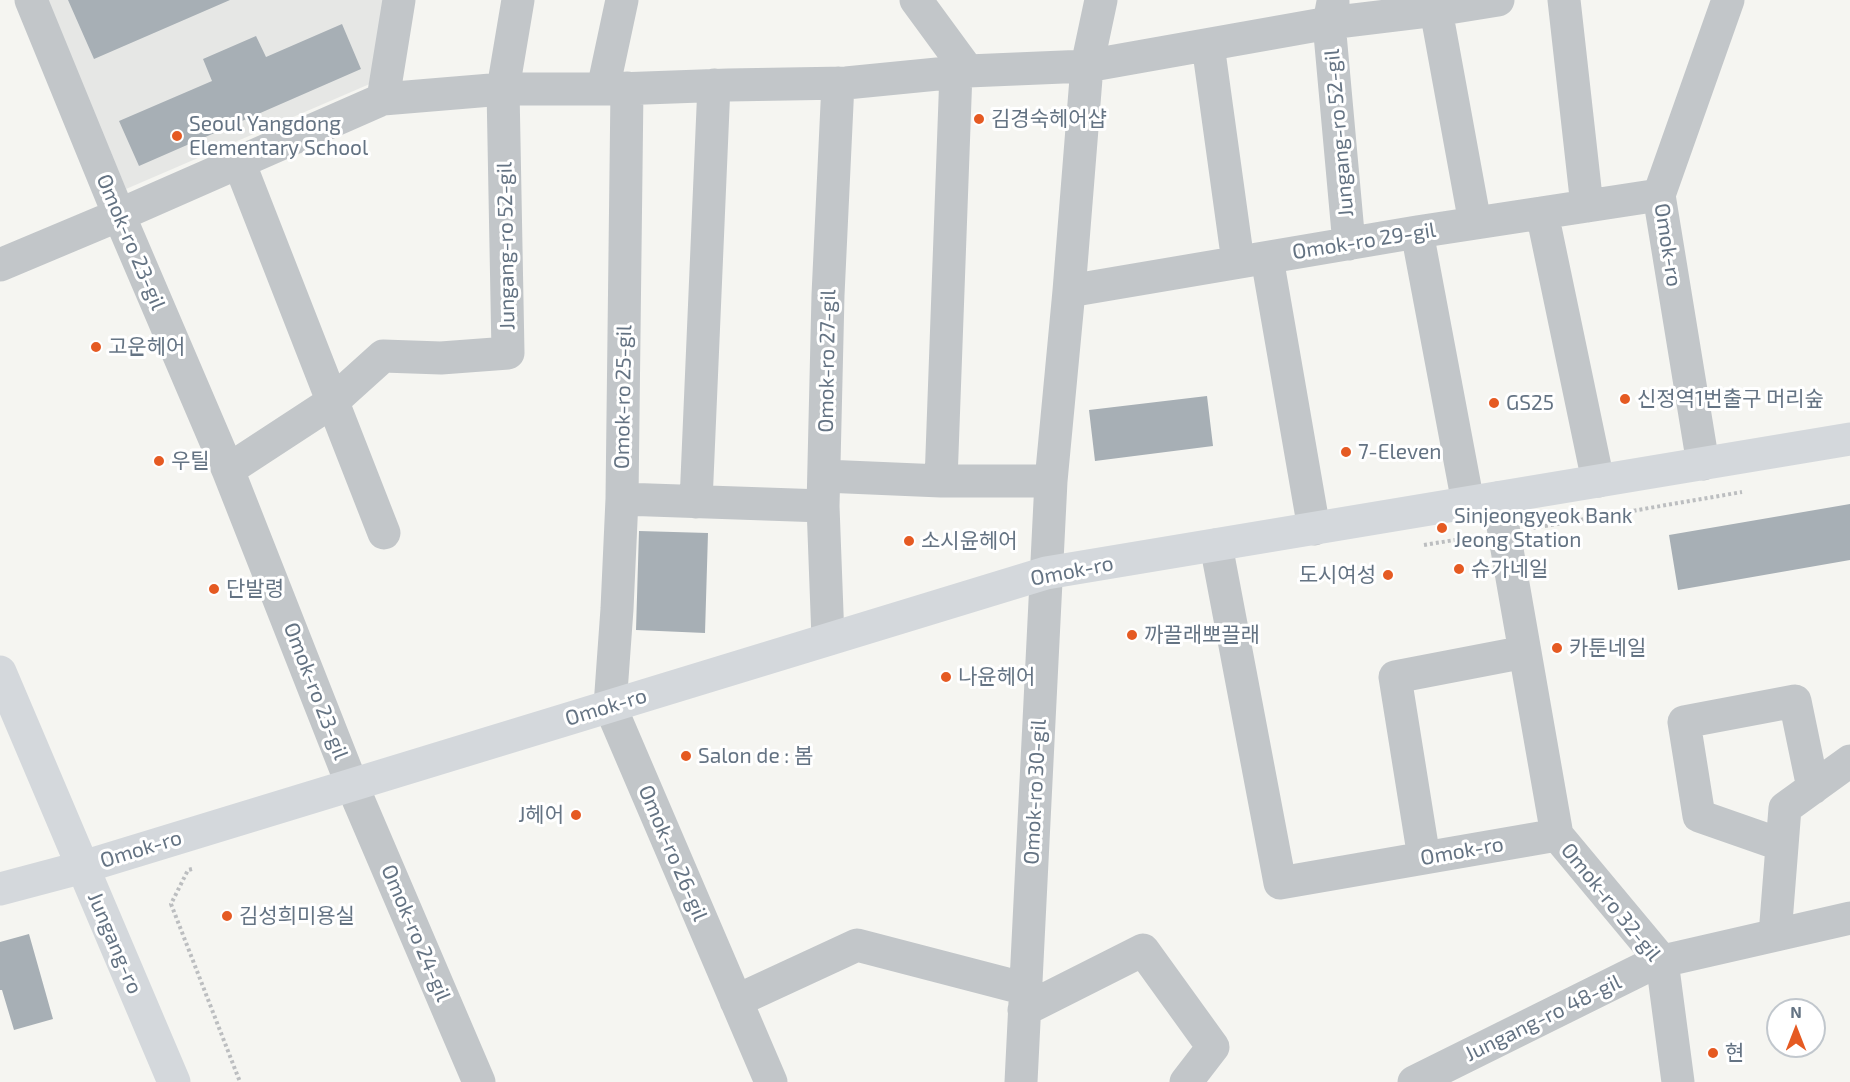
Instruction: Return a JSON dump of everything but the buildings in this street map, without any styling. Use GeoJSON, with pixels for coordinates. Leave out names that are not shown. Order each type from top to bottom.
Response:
{"type":"FeatureCollection","features":[{"type":"Feature","properties":{"kind":"main road","name":"Omok-ro"},"geometry":{"type":"LineString","coordinates":[[0,889],[83,867],[1046,573],[1850,440]]}},
{"type":"Feature","properties":{"kind":"main road","name":"Jungang-ro"},"geometry":{"type":"LineString","coordinates":[[0,672],[174,1082]]}},
{"type":"Feature","properties":{"kind":"street","name":"Omok-ro 23-gil"},"geometry":{"type":"LineString","coordinates":[[31,0],[119,215],[228,470],[352,784]]}},
{"type":"Feature","properties":{"kind":"street"},"geometry":{"type":"LineString","coordinates":[[383,99],[399,0]]}},
{"type":"Feature","properties":{"kind":"street"},"geometry":{"type":"LineString","coordinates":[[503,89],[518,0]]}},
{"type":"Feature","properties":{"kind":"street","name":"Omok-ro 25-gil"},"geometry":{"type":"LineString","coordinates":[[610,706],[622,499],[615,89],[622,0]]}},
{"type":"Feature","properties":{"kind":"street"},"geometry":{"type":"LineString","coordinates":[[916,0],[962,72],[941,481]]}},
{"type":"Feature","properties":{"kind":"street"},"geometry":{"type":"LineString","coordinates":[[1046,573],[1051,481],[1087,66],[1101,0]]}},
{"type":"Feature","properties":{"kind":"street","name":"Jungang-ro 52-gil"},"geometry":{"type":"LineString","coordinates":[[0,265],[383,99],[503,89],[615,89],[838,83],[962,72],[1087,66],[1208,45],[1331,11],[1436,10],[1498,0]]}},
{"type":"Feature","properties":{"kind":"street"},"geometry":{"type":"LineString","coordinates":[[1564,0],[1587,206]]}},
{"type":"Feature","properties":{"kind":"street","name":"Omok-ro"},"geometry":{"type":"LineString","coordinates":[[1703,464],[1659,195],[1728,0]]}},
{"type":"Feature","properties":{"kind":"street"},"geometry":{"type":"LineString","coordinates":[[1436,10],[1475,223]]}},
{"type":"Feature","properties":{"kind":"street","name":"Jungang-ro 52-gil"},"geometry":{"type":"LineString","coordinates":[[1331,11],[1349,244]]}},
{"type":"Feature","properties":{"kind":"street"},"geometry":{"type":"LineString","coordinates":[[1208,45],[1253,260],[1314,529]]}},
{"type":"Feature","properties":{"kind":"street","name":"Omok-ro 27-gil"},"geometry":{"type":"LineString","coordinates":[[828,639],[824,491],[828,295],[838,83]]}},
{"type":"Feature","properties":{"kind":"street"},"geometry":{"type":"LineString","coordinates":[[696,502],[714,86]]}},
{"type":"Feature","properties":{"kind":"street","name":"Jungang-ro 52-gil"},"geometry":{"type":"LineString","coordinates":[[332,402],[383,356],[441,358],[508,353],[503,89]]}},
{"type":"Feature","properties":{"kind":"street"},"geometry":{"type":"LineString","coordinates":[[239,162],[384,533]]}},
{"type":"Feature","properties":{"kind":"street","name":"Omok-ro 29-gil"},"geometry":{"type":"LineString","coordinates":[[1069,291],[1417,232],[1659,195]]}},
{"type":"Feature","properties":{"kind":"street"},"geometry":{"type":"LineString","coordinates":[[1542,213],[1598,481]]}},
{"type":"Feature","properties":{"kind":"street"},"geometry":{"type":"LineString","coordinates":[[1417,232],[1483,500]]}},
{"type":"Feature","properties":{"kind":"street"},"geometry":{"type":"LineString","coordinates":[[228,470],[332,402]]}},
{"type":"Feature","properties":{"kind":"street"},"geometry":{"type":"LineString","coordinates":[[622,499],[696,502],[941,481],[1051,481]]}},
{"type":"Feature","properties":{"kind":"street","name":"Omok-ro 32-gil"},"geometry":{"type":"LineString","coordinates":[[1483,500],[1504,533],[1557,835],[1662,961],[1678,1082]]}},
{"type":"Feature","properties":{"kind":"street","name":"Omok-ro"},"geometry":{"type":"LineString","coordinates":[[1216,545],[1280,883],[1557,835]]}},
{"type":"Feature","properties":{"kind":"street","name":"Omok-ro 30-gil"},"geometry":{"type":"LineString","coordinates":[[1021,1082],[1046,573]]}},
{"type":"Feature","properties":{"kind":"street"},"geometry":{"type":"LineString","coordinates":[[1424,858],[1395,677],[1525,652]]}},
{"type":"Feature","properties":{"kind":"street"},"geometry":{"type":"LineString","coordinates":[[1782,845],[1700,816],[1684,722],[1795,701],[1813,788]]}},
{"type":"Feature","properties":{"kind":"street","name":"Omok-ro 26-gil"},"geometry":{"type":"LineString","coordinates":[[610,706],[771,1082]]}},
{"type":"Feature","properties":{"kind":"street"},"geometry":{"type":"LineString","coordinates":[[1775,936],[1785,808],[1850,761]]}},
{"type":"Feature","properties":{"kind":"street","name":"Omok-ro 24-gil"},"geometry":{"type":"LineString","coordinates":[[352,784],[479,1082]]}},
{"type":"Feature","properties":{"kind":"street","name":"Jungang-ro 48-gil"},"geometry":{"type":"LineString","coordinates":[[1414,1082],[1654,963],[1850,918]]}},
{"type":"Feature","properties":{"kind":"street"},"geometry":{"type":"LineString","coordinates":[[736,1001],[857,945],[1025,1000],[1143,950],[1213,1047],[1186,1082]]}},
{"type":"Feature","properties":{"kind":"path"},"geometry":{"type":"LineString","coordinates":[[1421,545],[1746,491]]}},
{"type":"Feature","properties":{"kind":"path"},"geometry":{"type":"LineString","coordinates":[[199,866],[188,870],[171,904],[240,1082]]}},
{"type":"Feature","properties":{"kind":"shaded area","name":"Seoul Yangdong Elementary School"},"geometry":{"type":"Polygon","coordinates":[[[47,0],[385,0],[372,83],[126,189],[47,0]]]}},
{"type":"Feature","properties":{"kind":"place","name":"김경숙헤어샵"},"geometry":{"type":"Point","coordinates":[979,119]}},
{"type":"Feature","properties":{"kind":"place","name":"Seoul Yangdong Elementary School"},"geometry":{"type":"Point","coordinates":[177,136]}},
{"type":"Feature","properties":{"kind":"place","name":"고운헤어"},"geometry":{"type":"Point","coordinates":[96,347]}},
{"type":"Feature","properties":{"kind":"place","name":"신정역1번출구 머리숲"},"geometry":{"type":"Point","coordinates":[1625,399]}},
{"type":"Feature","properties":{"kind":"place","name":"GS25"},"geometry":{"type":"Point","coordinates":[1494,403]}},
{"type":"Feature","properties":{"kind":"place","name":"7-Eleven"},"geometry":{"type":"Point","coordinates":[1346,452]}},
{"type":"Feature","properties":{"kind":"place","name":"우틸"},"geometry":{"type":"Point","coordinates":[159,461]}},
{"type":"Feature","properties":{"kind":"place","name":"Sinjeongyeok Bank Jeong Station"},"geometry":{"type":"Point","coordinates":[1442,528]}},
{"type":"Feature","properties":{"kind":"place","name":"소시윤헤어"},"geometry":{"type":"Point","coordinates":[909,541]}},
{"type":"Feature","properties":{"kind":"place","name":"슈가네일"},"geometry":{"type":"Point","coordinates":[1459,569]}},
{"type":"Feature","properties":{"kind":"place","name":"도시여성"},"geometry":{"type":"Point","coordinates":[1388,575]}},
{"type":"Feature","properties":{"kind":"place","name":"단발령"},"geometry":{"type":"Point","coordinates":[214,589]}},
{"type":"Feature","properties":{"kind":"place","name":"까끌래뽀끌래"},"geometry":{"type":"Point","coordinates":[1132,635]}},
{"type":"Feature","properties":{"kind":"place","name":"카툰네일"},"geometry":{"type":"Point","coordinates":[1557,648]}},
{"type":"Feature","properties":{"kind":"place","name":"나윤헤어"},"geometry":{"type":"Point","coordinates":[946,677]}},
{"type":"Feature","properties":{"kind":"place","name":"Salon de : 봄"},"geometry":{"type":"Point","coordinates":[686,756]}},
{"type":"Feature","properties":{"kind":"place","name":"J헤어"},"geometry":{"type":"Point","coordinates":[576,815]}},
{"type":"Feature","properties":{"kind":"place","name":"김성희미용실"},"geometry":{"type":"Point","coordinates":[227,916]}},
{"type":"Feature","properties":{"kind":"place","name":"현"},"geometry":{"type":"Point","coordinates":[1713,1053]}}]}
